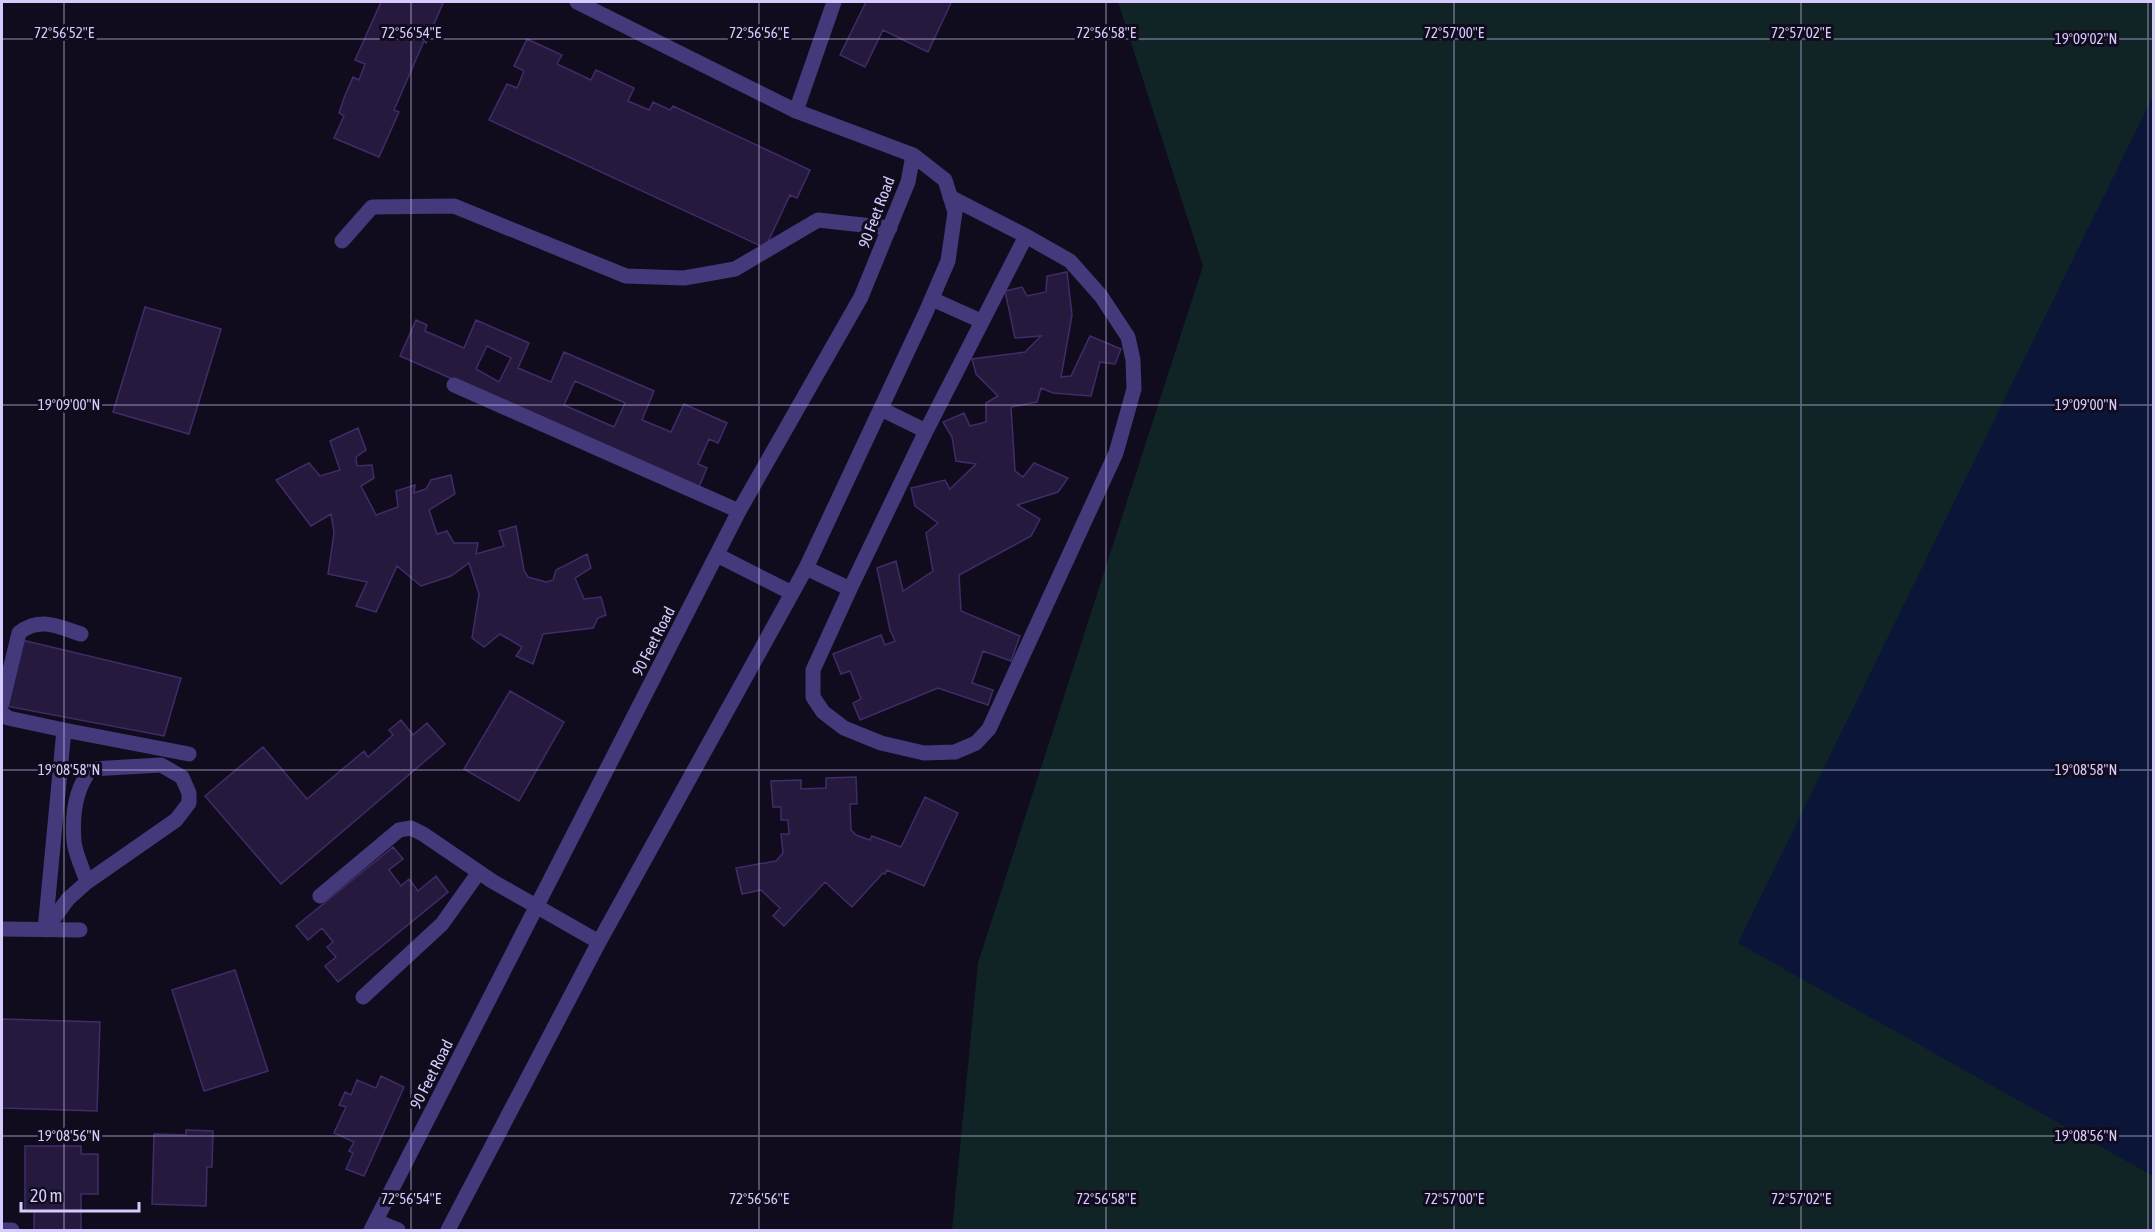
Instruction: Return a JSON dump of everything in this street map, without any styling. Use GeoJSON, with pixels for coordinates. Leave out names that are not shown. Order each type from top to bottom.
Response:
{"type":"FeatureCollection","features":[{"type":"Feature","properties":{"kind":"street"},"geometry":{"type":"LineString","coordinates":[[448,1230],[599,942],[806,568],[948,261],[955,212],[945,180],[913,154],[796,111],[577,2]]}},
{"type":"Feature","properties":{"kind":"street"},"geometry":{"type":"LineString","coordinates":[[796,111],[834,2]]}},
{"type":"Feature","properties":{"kind":"street","name":"90 Feet Road"},"geometry":{"type":"LineString","coordinates":[[374,1226],[740,511],[861,297],[908,182],[913,154]]}},
{"type":"Feature","properties":{"kind":"street"},"geometry":{"type":"LineString","coordinates":[[950,197],[1026,236],[1070,261],[1101,296],[1128,337],[1133,360],[1134,389],[1116,453],[989,729],[976,743],[955,752],[924,753],[881,744],[844,728],[823,712],[813,697],[813,670],[926,431],[1026,236]]}},
{"type":"Feature","properties":{"kind":"street"},"geometry":{"type":"LineString","coordinates":[[342,242],[372,207],[454,206],[626,276],[684,278],[735,269],[818,220],[890,228]]}},
{"type":"Feature","properties":{"kind":"street"},"geometry":{"type":"LineString","coordinates":[[932,299],[981,321]]}},
{"type":"Feature","properties":{"kind":"street"},"geometry":{"type":"LineString","coordinates":[[454,385],[740,511]]}},
{"type":"Feature","properties":{"kind":"street"},"geometry":{"type":"LineString","coordinates":[[881,409],[926,431]]}},
{"type":"Feature","properties":{"kind":"street"},"geometry":{"type":"LineString","coordinates":[[717,555],[792,593]]}},
{"type":"Feature","properties":{"kind":"street"},"geometry":{"type":"LineString","coordinates":[[806,568],[850,589]]}},
{"type":"Feature","properties":{"kind":"street"},"geometry":{"type":"LineString","coordinates":[[2,703],[19,633],[26,627],[40,622],[81,634]]}},
{"type":"Feature","properties":{"kind":"street"},"geometry":{"type":"LineString","coordinates":[[2,713],[8,718],[189,754]]}},
{"type":"Feature","properties":{"kind":"street"},"geometry":{"type":"LineString","coordinates":[[45,930],[64,730]]}},
{"type":"Feature","properties":{"kind":"street"},"geometry":{"type":"LineString","coordinates":[[45,930],[68,899],[87,882],[176,820],[189,803],[189,793],[182,777],[161,765],[91,769],[83,779],[75,800],[74,843],[87,882]]}},
{"type":"Feature","properties":{"kind":"street"},"geometry":{"type":"LineString","coordinates":[[320,896],[399,830],[411,828],[536,907],[599,942]]}},
{"type":"Feature","properties":{"kind":"street"},"geometry":{"type":"LineString","coordinates":[[363,997],[442,924],[479,872]]}},
{"type":"Feature","properties":{"kind":"street"},"geometry":{"type":"LineString","coordinates":[[2,929],[80,930]]}},
{"type":"Feature","properties":{"kind":"street"},"geometry":{"type":"LineString","coordinates":[[374,1226],[398,1230]]}},
{"type":"Feature","properties":{"kind":"green space"},"geometry":{"type":"Polygon","coordinates":[[[1118,2],[2153,2],[2153,1230],[952,1230],[978,963],[1203,266],[1118,2]]]}},
{"type":"Feature","properties":{"kind":"water"},"geometry":{"type":"Polygon","coordinates":[[[2153,96],[2153,1176],[1738,943],[2153,96]]]}},
{"type":"Feature","properties":{"kind":"building"},"geometry":{"type":"Polygon","coordinates":[[[381,2],[443,3],[394,110],[399,112],[379,157],[334,138],[344,116],[339,113],[344,98],[353,77],[359,80],[365,64],[355,60],[381,2]]]}},
{"type":"Feature","properties":{"kind":"building"},"geometry":{"type":"Polygon","coordinates":[[[866,2],[951,3],[928,52],[883,30],[865,67],[840,55],[866,2]]]}},
{"type":"Feature","properties":{"kind":"building"},"geometry":{"type":"Polygon","coordinates":[[[527,39],[562,55],[557,64],[591,80],[596,70],[634,88],[628,101],[649,110],[653,102],[670,110],[673,106],[810,170],[797,198],[790,195],[765,248],[489,120],[507,84],[517,88],[524,71],[514,66],[527,39]]]}},
{"type":"Feature","properties":{"kind":"building"},"geometry":{"type":"Polygon","coordinates":[[[1067,272],[1072,315],[1061,377],[1071,376],[1090,336],[1121,349],[1115,364],[1100,362],[1091,396],[1053,393],[1041,388],[1037,402],[1011,407],[1015,471],[1023,477],[1034,463],[1068,478],[1058,492],[1017,505],[1040,519],[1031,536],[959,575],[961,611],[1020,636],[1011,661],[983,651],[972,683],[993,690],[988,705],[938,688],[860,720],[853,703],[861,699],[850,671],[841,674],[833,654],[881,635],[885,645],[895,641],[890,630],[877,568],[896,561],[903,591],[933,571],[926,533],[938,523],[915,506],[911,488],[945,480],[950,489],[976,464],[956,461],[952,437],[943,422],[964,413],[970,426],[986,422],[986,403],[998,396],[976,374],[972,359],[1025,352],[1041,336],[1015,338],[1005,291],[1022,287],[1027,296],[1046,292],[1047,276],[1067,272]]]}},
{"type":"Feature","properties":{"kind":"building"},"geometry":{"type":"Polygon","coordinates":[[[145,307],[221,329],[189,434],[113,412],[145,307]]]}},
{"type":"Feature","properties":{"kind":"building"},"geometry":{"type":"Polygon","coordinates":[[[416,320],[427,325],[425,331],[464,348],[476,320],[529,343],[518,368],[551,382],[564,352],[654,391],[642,420],[671,432],[684,404],[727,423],[718,443],[709,439],[698,464],[707,468],[699,487],[400,356],[416,320]],[[487,346],[476,369],[499,382],[511,358],[487,346]],[[575,381],[564,405],[614,427],[625,403],[575,381]]]}},
{"type":"Feature","properties":{"kind":"building"},"geometry":{"type":"Polygon","coordinates":[[[358,428],[366,450],[356,457],[357,466],[372,465],[374,478],[361,486],[376,515],[398,507],[396,491],[415,485],[414,493],[426,489],[431,480],[451,475],[455,494],[429,510],[437,534],[447,531],[454,543],[478,543],[476,554],[504,546],[499,531],[516,526],[524,570],[528,577],[546,582],[553,580],[556,570],[587,554],[591,568],[575,578],[584,599],[601,597],[606,615],[598,618],[593,628],[543,634],[533,664],[516,656],[522,647],[500,634],[484,647],[472,638],[479,594],[469,563],[451,576],[421,586],[397,566],[376,612],[356,606],[367,582],[328,574],[334,533],[331,514],[311,526],[276,480],[309,463],[320,476],[340,470],[330,441],[358,428]]]}},
{"type":"Feature","properties":{"kind":"building"},"geometry":{"type":"Polygon","coordinates":[[[22,640],[181,678],[164,736],[6,706],[22,640]]]}},
{"type":"Feature","properties":{"kind":"building"},"geometry":{"type":"Polygon","coordinates":[[[510,691],[564,722],[519,801],[464,769],[510,691]]]}},
{"type":"Feature","properties":{"kind":"building"},"geometry":{"type":"Polygon","coordinates":[[[401,720],[413,735],[427,723],[445,744],[281,884],[205,796],[263,747],[307,799],[364,751],[368,757],[393,735],[389,730],[401,720]]]}},
{"type":"Feature","properties":{"kind":"building"},"geometry":{"type":"Polygon","coordinates":[[[856,777],[857,804],[850,804],[851,830],[856,835],[870,840],[872,836],[901,847],[925,797],[958,813],[924,886],[887,870],[852,907],[825,882],[784,926],[773,916],[780,908],[761,890],[742,894],[736,868],[776,861],[783,853],[781,834],[789,834],[788,820],[781,820],[781,807],[773,807],[771,781],[801,780],[801,789],[826,788],[826,778],[856,777]]]}},
{"type":"Feature","properties":{"kind":"building"},"geometry":{"type":"Polygon","coordinates":[[[393,847],[403,859],[389,870],[401,886],[409,879],[418,891],[436,876],[448,892],[338,982],[325,966],[336,957],[327,947],[333,942],[322,928],[308,940],[296,926],[393,847]]]}},
{"type":"Feature","properties":{"kind":"building"},"geometry":{"type":"Polygon","coordinates":[[[235,970],[268,1071],[204,1091],[172,990],[235,970]]]}},
{"type":"Feature","properties":{"kind":"building"},"geometry":{"type":"Polygon","coordinates":[[[2,1019],[100,1022],[97,1111],[2,1108],[2,1019]]]}},
{"type":"Feature","properties":{"kind":"building"},"geometry":{"type":"Polygon","coordinates":[[[381,1076],[404,1087],[364,1176],[346,1169],[353,1153],[349,1151],[354,1142],[334,1133],[346,1107],[339,1105],[345,1092],[351,1095],[357,1080],[376,1088],[381,1076]]]}},
{"type":"Feature","properties":{"kind":"building"},"geometry":{"type":"Polygon","coordinates":[[[186,1130],[213,1131],[212,1167],[207,1167],[206,1206],[152,1204],[154,1134],[186,1135],[186,1130]]]}},
{"type":"Feature","properties":{"kind":"building"},"geometry":{"type":"Polygon","coordinates":[[[25,1146],[81,1146],[81,1154],[98,1154],[98,1194],[81,1194],[81,1230],[34,1230],[34,1211],[25,1211],[25,1146]]]}}]}
